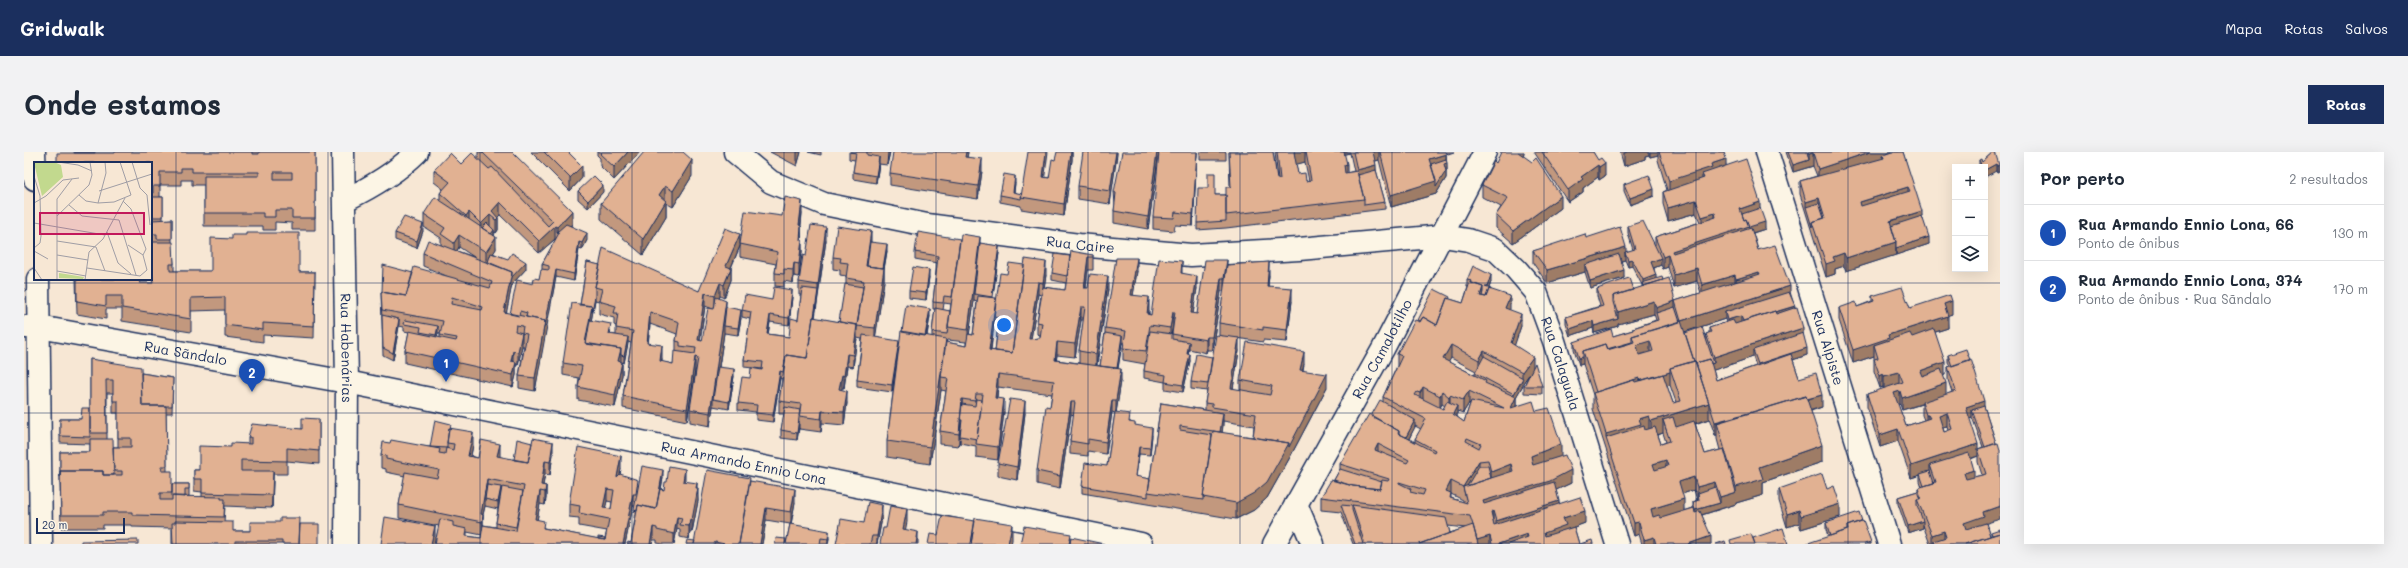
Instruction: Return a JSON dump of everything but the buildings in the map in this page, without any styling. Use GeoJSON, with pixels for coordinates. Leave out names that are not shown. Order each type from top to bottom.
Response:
{"type":"FeatureCollection","features":[{"type":"Feature","properties":{"kind":"street"},"geometry":{"type":"LineString","coordinates":[[34,152],[34,162]]}},
{"type":"Feature","properties":{"kind":"street","name":"Rua Habenárias"},"geometry":{"type":"LineString","coordinates":[[343,152],[347,382],[346,544]]}},
{"type":"Feature","properties":{"kind":"street"},"geometry":{"type":"LineString","coordinates":[[345,200],[374,186],[404,165],[417,152]]}},
{"type":"Feature","properties":{"kind":"street","name":"Rua Caire"},"geometry":{"type":"LineString","coordinates":[[735,152],[771,182],[824,204],[927,225],[1079,245],[1191,255],[1298,249],[1443,236]]}},
{"type":"Feature","properties":{"kind":"street","name":"Rua Camalotilho"},"geometry":{"type":"LineString","coordinates":[[1274,544],[1443,236],[1485,152]]}},
{"type":"Feature","properties":{"kind":"street","name":"Rua Alpiste"},"geometry":{"type":"LineString","coordinates":[[1767,152],[1889,544]]}},
{"type":"Feature","properties":{"kind":"street","name":"Rua Calaguala"},"geometry":{"type":"LineString","coordinates":[[1443,236],[1468,240],[1495,249],[1516,269],[1536,292],[1554,341],[1616,544]]}},
{"type":"Feature","properties":{"kind":"street"},"geometry":{"type":"LineString","coordinates":[[38,280],[32,327],[41,544]]}},
{"type":"Feature","properties":{"kind":"street","name":"Rua Sãndalo"},"geometry":{"type":"LineString","coordinates":[[32,327],[347,382]]}},
{"type":"Feature","properties":{"kind":"street","name":"Rua Armando Ennio Lona"},"geometry":{"type":"LineString","coordinates":[[347,382],[1141,544]]}},
{"type":"Feature","properties":{"kind":"street"},"geometry":{"type":"LineString","coordinates":[[1296,504],[1313,544]]}},
{"type":"Feature","properties":{"kind":"place","name":"Rua Armando Ennio Lona, 66"},"geometry":{"type":"Point","coordinates":[446,382]}},
{"type":"Feature","properties":{"kind":"place","name":"Rua Armando Ennio Lona, 374"},"geometry":{"type":"Point","coordinates":[252,392]}}]}
